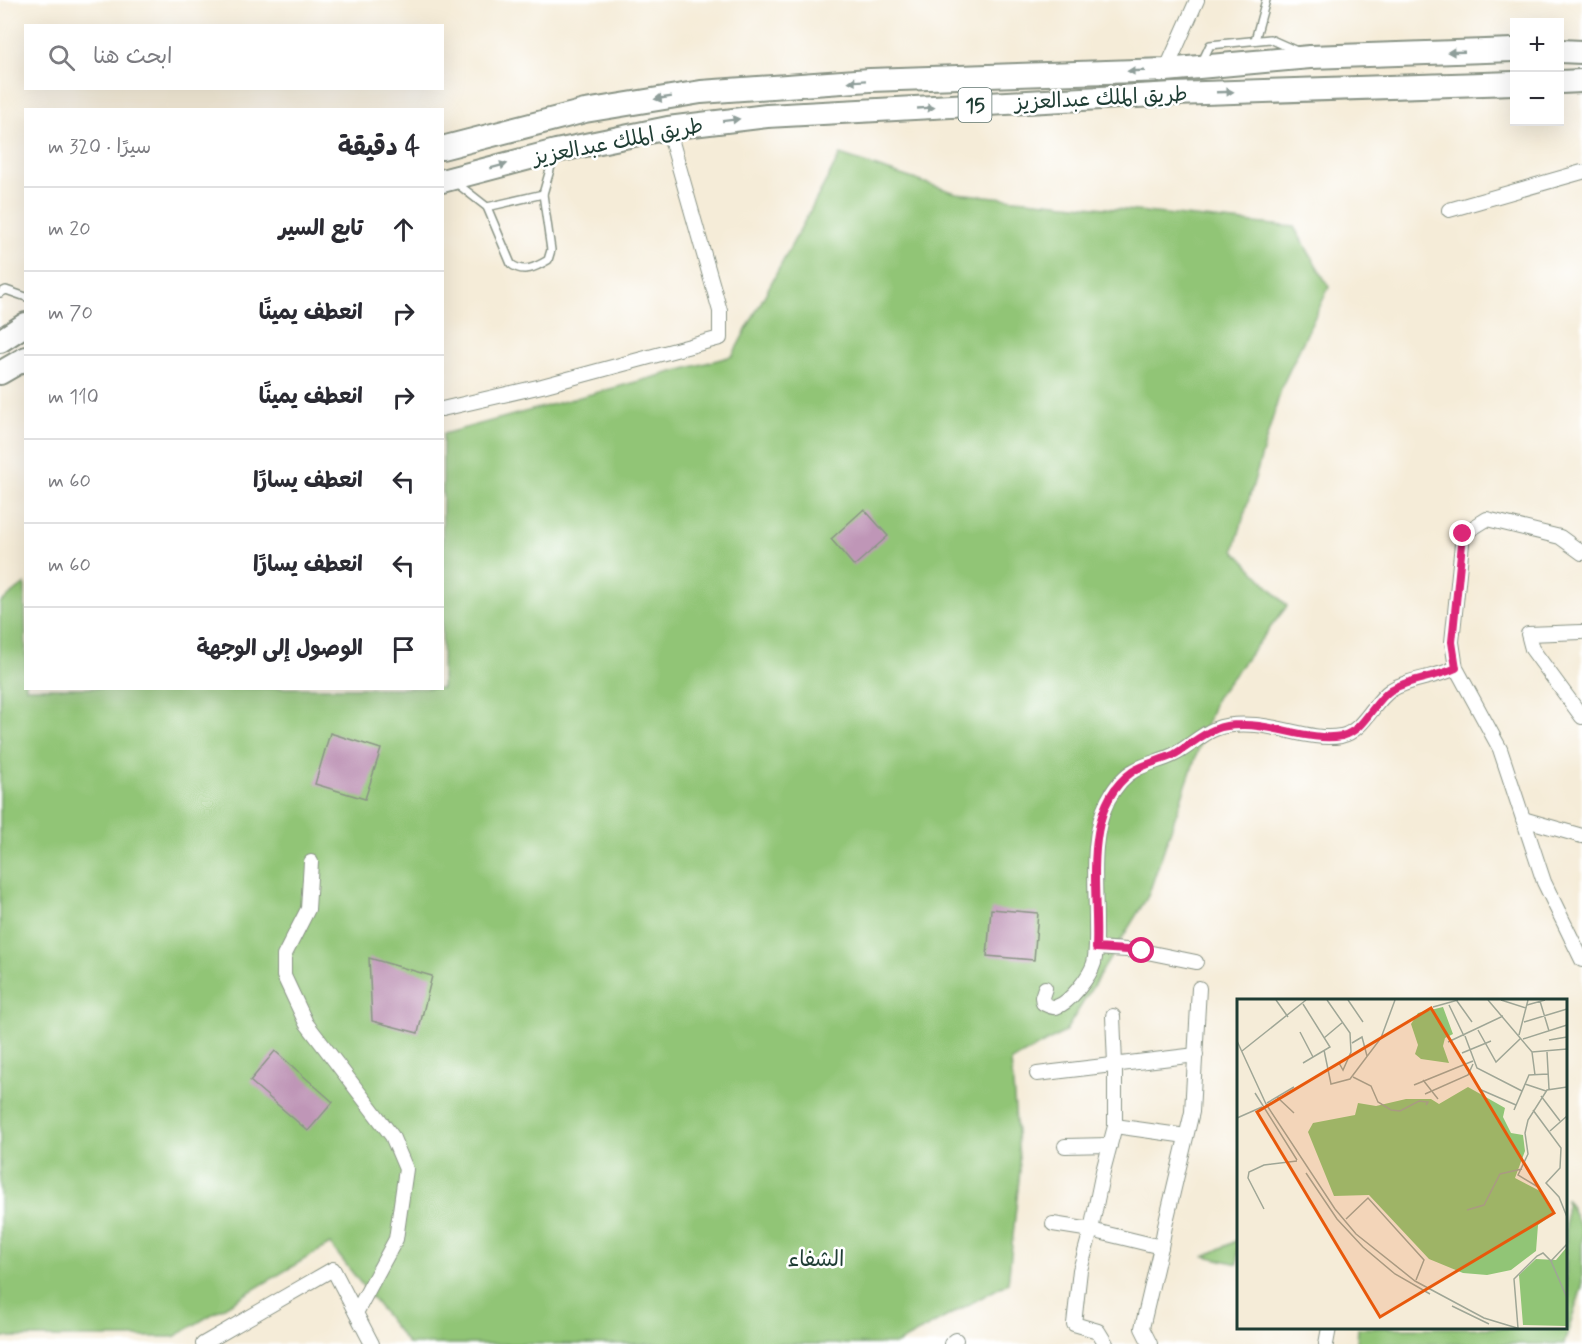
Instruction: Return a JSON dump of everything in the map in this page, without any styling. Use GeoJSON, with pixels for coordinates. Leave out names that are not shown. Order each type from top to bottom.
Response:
{"type":"FeatureCollection","features":[{"type":"Feature","properties":{"kind":"highway","name":"طريق الملك عبدالعزيز"},"geometry":{"type":"LineString","coordinates":[[447,144],[585,111],[701,92],[870,80],[1166,70],[1310,57],[1510,50]]}},
{"type":"Feature","properties":{"kind":"highway"},"geometry":{"type":"LineString","coordinates":[[1564,51],[1582,52]]}},
{"type":"Feature","properties":{"kind":"highway"},"geometry":{"type":"LineString","coordinates":[[1564,82],[1582,81]]}},
{"type":"Feature","properties":{"kind":"highway","name":"طريق الملك عبدالعزيز"},"geometry":{"type":"LineString","coordinates":[[447,180],[556,151],[668,128],[767,116],[1174,94],[1510,83]]}},
{"type":"Feature","properties":{"kind":"highway"},"geometry":{"type":"LineString","coordinates":[[0,340],[24,325]]}},
{"type":"Feature","properties":{"kind":"highway"},"geometry":{"type":"LineString","coordinates":[[0,373],[24,359]]}},
{"type":"Feature","properties":{"kind":"street"},"geometry":{"type":"LineString","coordinates":[[1166,70],[1197,0]]}},
{"type":"Feature","properties":{"kind":"street"},"geometry":{"type":"LineString","coordinates":[[444,409],[542,386],[720,338],[720,311],[668,128]]}},
{"type":"Feature","properties":{"kind":"street"},"geometry":{"type":"LineString","coordinates":[[1449,210],[1582,172]]}},
{"type":"Feature","properties":{"kind":"street"},"geometry":{"type":"LineString","coordinates":[[1582,553],[1560,537],[1487,519],[1463,534],[1452,642],[1456,668],[1500,749],[1544,882],[1582,960]]}},
{"type":"Feature","properties":{"kind":"street"},"geometry":{"type":"LineString","coordinates":[[1582,632],[1528,634],[1532,649],[1582,717]]}},
{"type":"Feature","properties":{"kind":"street"},"geometry":{"type":"LineString","coordinates":[[1045,988],[1043,1003],[1056,1007],[1072,995],[1087,977],[1094,963],[1096,853],[1101,818],[1116,789],[1134,770],[1158,762],[1215,729],[1227,725],[1256,725],[1306,734],[1341,736],[1358,726],[1391,691],[1405,684],[1456,668]]}},
{"type":"Feature","properties":{"kind":"street"},"geometry":{"type":"LineString","coordinates":[[1523,819],[1582,836]]}},
{"type":"Feature","properties":{"kind":"street"},"geometry":{"type":"LineString","coordinates":[[311,862],[308,909],[284,956],[284,976],[306,1023],[392,1136],[406,1169],[396,1239],[356,1313]]}},
{"type":"Feature","properties":{"kind":"street"},"geometry":{"type":"LineString","coordinates":[[1096,948],[1142,951],[1196,962]]}},
{"type":"Feature","properties":{"kind":"street"},"geometry":{"type":"LineString","coordinates":[[1150,1344],[1142,1328],[1192,1113],[1198,988]]}},
{"type":"Feature","properties":{"kind":"street"},"geometry":{"type":"LineString","coordinates":[[1106,1344],[1098,1331],[1074,1324],[1080,1270],[1115,1126],[1113,1016]]}},
{"type":"Feature","properties":{"kind":"street"},"geometry":{"type":"LineString","coordinates":[[1037,1074],[1196,1055]]}},
{"type":"Feature","properties":{"kind":"street"},"geometry":{"type":"LineString","coordinates":[[1115,1126],[1186,1136]]}},
{"type":"Feature","properties":{"kind":"street"},"geometry":{"type":"LineString","coordinates":[[1065,1146],[1110,1144]]}},
{"type":"Feature","properties":{"kind":"street"},"geometry":{"type":"LineString","coordinates":[[1053,1224],[1091,1230],[1161,1247]]}},
{"type":"Feature","properties":{"kind":"street"},"geometry":{"type":"LineString","coordinates":[[203,1344],[333,1269],[372,1344]]}},
{"type":"Feature","properties":{"kind":"street"},"geometry":{"type":"LineString","coordinates":[[1326,1344],[1329,1329]]}},
{"type":"Feature","properties":{"kind":"lane"},"geometry":{"type":"LineString","coordinates":[[1255,40],[1266,0]]}},
{"type":"Feature","properties":{"kind":"lane"},"geometry":{"type":"LineString","coordinates":[[1199,67],[1210,45],[1255,40],[1270,39],[1310,57]]}},
{"type":"Feature","properties":{"kind":"lane"},"geometry":{"type":"LineString","coordinates":[[447,180],[487,207],[511,264],[525,270],[548,260],[551,250],[543,194],[556,151]]}},
{"type":"Feature","properties":{"kind":"lane"},"geometry":{"type":"LineString","coordinates":[[487,207],[543,194]]}},
{"type":"Feature","properties":{"kind":"lane"},"geometry":{"type":"LineString","coordinates":[[0,293],[6,290],[24,296]]}},
{"type":"Feature","properties":{"kind":"green space"},"geometry":{"type":"Polygon","coordinates":[[[840,155],[956,193],[1294,227],[1329,287],[1282,386],[1234,550],[1287,606],[1216,698],[1148,896],[1065,1032],[1011,1061],[1020,1170],[1008,1283],[897,1344],[408,1344],[330,1244],[174,1337],[0,1337],[0,603],[24,585],[24,690],[444,690],[444,434],[732,356],[840,155]]]}},
{"type":"Feature","properties":{"kind":"green space"},"geometry":{"type":"Polygon","coordinates":[[[1567,1200],[1582,1230],[1582,1287],[1564,1344],[1357,1344],[1358,1329],[1567,1329],[1567,1200]]]}},
{"type":"Feature","properties":{"kind":"green space"},"geometry":{"type":"Polygon","coordinates":[[[1237,1240],[1237,1264],[1205,1256],[1237,1240]]]}},
{"type":"Feature","properties":{"kind":"building"},"geometry":{"type":"Polygon","coordinates":[[[864,509],[888,536],[854,566],[831,539],[864,509]]]}},
{"type":"Feature","properties":{"kind":"building"},"geometry":{"type":"Polygon","coordinates":[[[330,733],[381,749],[365,799],[315,784],[330,733]]]}},
{"type":"Feature","properties":{"kind":"building"},"geometry":{"type":"Polygon","coordinates":[[[991,909],[1038,913],[1034,960],[987,956],[991,909]]]}},
{"type":"Feature","properties":{"kind":"building"},"geometry":{"type":"Polygon","coordinates":[[[369,958],[432,976],[418,1033],[372,1021],[369,958]]]}},
{"type":"Feature","properties":{"kind":"building"},"geometry":{"type":"Polygon","coordinates":[[[275,1051],[333,1102],[308,1131],[250,1081],[275,1051]]]}},
{"type":"Feature","properties":{"kind":"district","name":"الشفاء"},"geometry":{"type":"Point","coordinates":[816,1258]}},
{"type":"Feature","properties":{"kind":"route"},"geometry":{"type":"LineString","coordinates":[[1142,951],[1096,948],[1098,834],[1108,801],[1124,778],[1134,770],[1158,762],[1189,746],[1200,737],[1227,725],[1256,725],[1306,734],[1341,736],[1358,726],[1391,691],[1405,684],[1456,668],[1452,642],[1463,534]]}}]}
